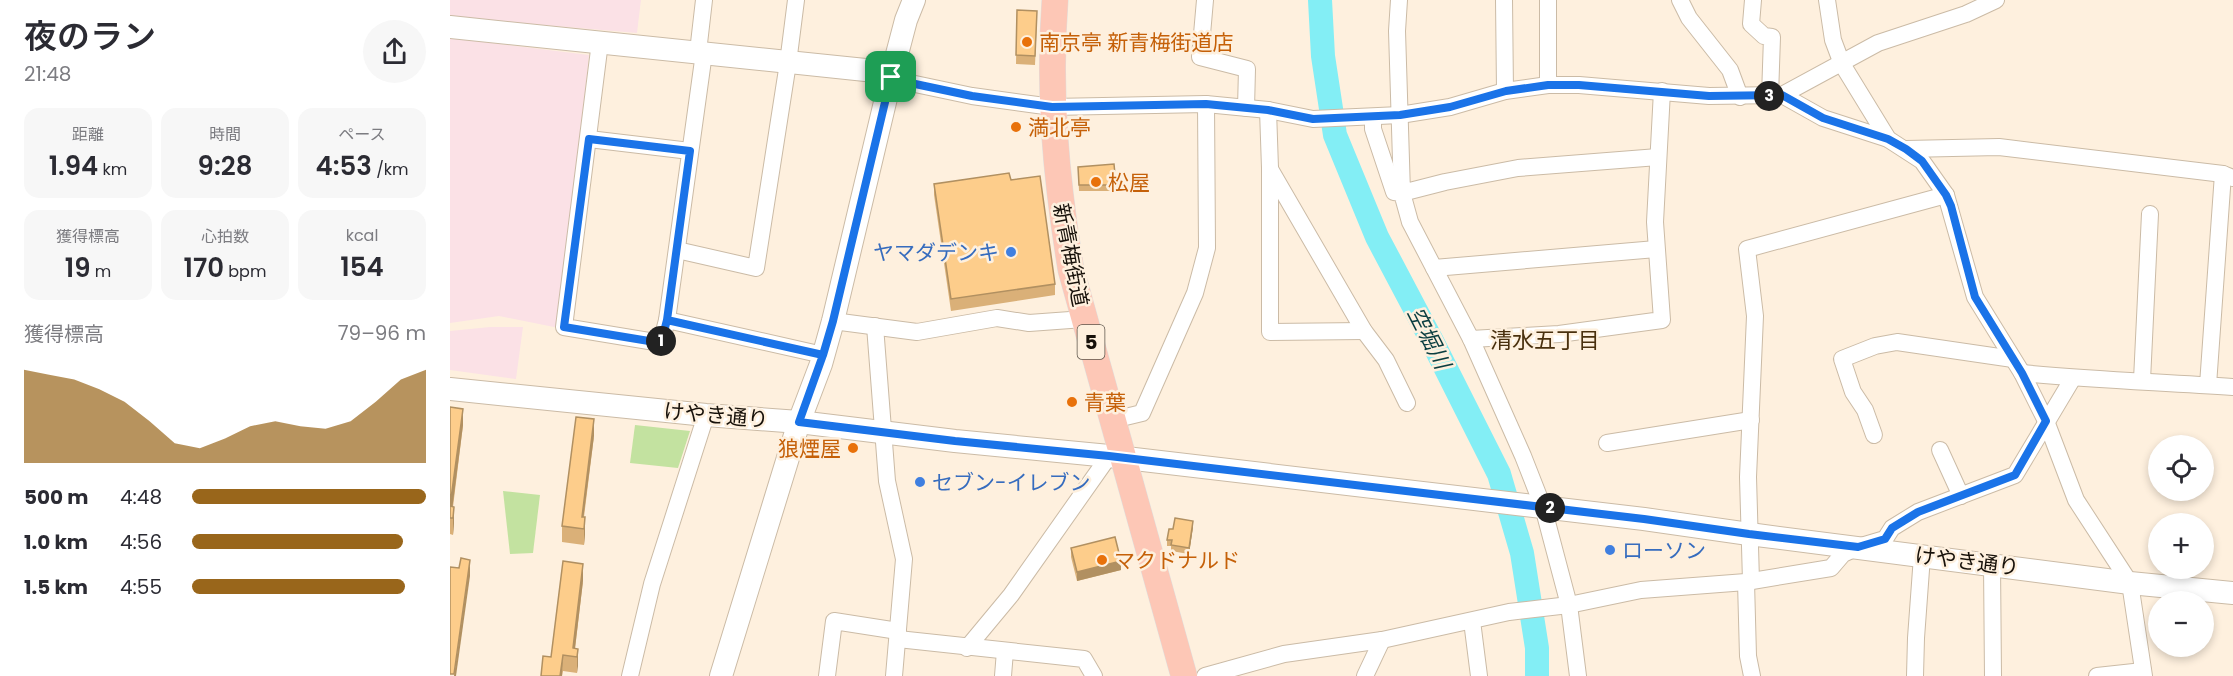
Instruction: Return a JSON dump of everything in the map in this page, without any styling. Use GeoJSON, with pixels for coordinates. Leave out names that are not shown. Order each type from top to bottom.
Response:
{"type":"FeatureCollection","features":[{"type":"Feature","properties":{"kind":"main road","name":"新青梅街道"},"geometry":{"type":"LineString","coordinates":[[1055,0],[1052,107],[1061,210],[1071,270],[1113,420],[1116,457],[1184,676]]}},
{"type":"Feature","properties":{"kind":"street"},"geometry":{"type":"LineString","coordinates":[[600,42],[564,327],[661,343],[667,320],[690,151],[701,52],[704,0]]}},
{"type":"Feature","properties":{"kind":"street"},"geometry":{"type":"LineString","coordinates":[[677,250],[756,268],[796,0]]}},
{"type":"Feature","properties":{"kind":"street"},"geometry":{"type":"LineString","coordinates":[[721,676],[799,422],[833,321],[891,77],[906,20],[914,0]]}},
{"type":"Feature","properties":{"kind":"street"},"geometry":{"type":"LineString","coordinates":[[1205,0],[1200,57],[1247,69],[1246,108]]}},
{"type":"Feature","properties":{"kind":"street"},"geometry":{"type":"LineString","coordinates":[[1399,0],[1397,31],[1401,193],[1410,222],[1471,339],[1523,456],[1567,605],[1578,676]]}},
{"type":"Feature","properties":{"kind":"street"},"geometry":{"type":"LineString","coordinates":[[1504,0],[1506,91]]}},
{"type":"Feature","properties":{"kind":"street"},"geometry":{"type":"LineString","coordinates":[[1548,0],[1548,85]]}},
{"type":"Feature","properties":{"kind":"street"},"geometry":{"type":"LineString","coordinates":[[1680,0],[1689,18],[1730,70],[1740,97]]}},
{"type":"Feature","properties":{"kind":"street"},"geometry":{"type":"LineString","coordinates":[[1753,0],[1751,24],[1764,36],[1772,37],[1776,95]]}},
{"type":"Feature","properties":{"kind":"street"},"geometry":{"type":"LineString","coordinates":[[1827,0],[1833,40],[1842,64],[1888,139]]}},
{"type":"Feature","properties":{"kind":"street"},"geometry":{"type":"LineString","coordinates":[[450,27],[874,71],[911,84],[972,96],[1052,107],[1206,104],[1268,110],[1316,119],[1400,115],[1450,107],[1506,91],[1548,85],[1579,85],[1709,96],[1776,95],[1842,64],[1878,43],[1965,7],[1996,0]]}},
{"type":"Feature","properties":{"kind":"street"},"geometry":{"type":"LineString","coordinates":[[1471,339],[1559,334],[1662,320],[1655,222],[1662,91]]}},
{"type":"Feature","properties":{"kind":"street"},"geometry":{"type":"LineString","coordinates":[[1776,95],[1823,118],[1888,139],[1906,149],[1922,161],[1946,195],[1975,297],[2017,366],[2046,421],[2076,500],[2130,583],[2144,674],[2097,676]]}},
{"type":"Feature","properties":{"kind":"street"},"geometry":{"type":"LineString","coordinates":[[1113,420],[1142,413],[1195,293],[1207,248],[1206,104]]}},
{"type":"Feature","properties":{"kind":"street"},"geometry":{"type":"LineString","coordinates":[[1268,110],[1270,332],[1364,331]]}},
{"type":"Feature","properties":{"kind":"street"},"geometry":{"type":"LineString","coordinates":[[1371,117],[1394,192],[1401,193],[1518,168],[1658,157]]}},
{"type":"Feature","properties":{"kind":"street"},"geometry":{"type":"LineString","coordinates":[[589,139],[690,151]]}},
{"type":"Feature","properties":{"kind":"street"},"geometry":{"type":"LineString","coordinates":[[1906,149],[1999,147],[2228,176],[2208,385]]}},
{"type":"Feature","properties":{"kind":"street"},"geometry":{"type":"LineString","coordinates":[[1270,168],[1364,331],[1386,360],[1407,403]]}},
{"type":"Feature","properties":{"kind":"street"},"geometry":{"type":"LineString","coordinates":[[1752,676],[1748,656],[1748,477],[1755,316],[1747,249],[1946,195]]}},
{"type":"Feature","properties":{"kind":"street"},"geometry":{"type":"LineString","coordinates":[[2142,380],[2150,214]]}},
{"type":"Feature","properties":{"kind":"street"},"geometry":{"type":"LineString","coordinates":[[1434,268],[1656,249]]}},
{"type":"Feature","properties":{"kind":"street"},"geometry":{"type":"LineString","coordinates":[[833,321],[917,332],[997,318],[1029,323],[1084,319]]}},
{"type":"Feature","properties":{"kind":"street"},"geometry":{"type":"LineString","coordinates":[[667,320],[823,355]]}},
{"type":"Feature","properties":{"kind":"street"},"geometry":{"type":"LineString","coordinates":[[875,326],[887,481],[904,559],[894,676]]}},
{"type":"Feature","properties":{"kind":"street"},"geometry":{"type":"LineString","coordinates":[[1874,435],[1842,359],[1875,346],[1897,342],[2073,378],[2142,380],[2233,387]]}},
{"type":"Feature","properties":{"kind":"street"},"geometry":{"type":"LineString","coordinates":[[1205,676],[1284,654],[1382,640],[1509,612],[1567,605],[1641,590],[1749,581],[1831,568],[1843,554],[1885,539],[1892,528],[1918,512],[2015,475],[2073,378]]}},
{"type":"Feature","properties":{"kind":"street","name":"けやき通り"},"geometry":{"type":"LineString","coordinates":[[450,389],[799,422],[1116,457],[1644,519],[2130,583],[2233,593]]}},
{"type":"Feature","properties":{"kind":"street"},"geometry":{"type":"LineString","coordinates":[[630,676],[652,584],[706,415]]}},
{"type":"Feature","properties":{"kind":"street"},"geometry":{"type":"LineString","coordinates":[[1607,443],[1751,420]]}},
{"type":"Feature","properties":{"kind":"street"},"geometry":{"type":"LineString","coordinates":[[1941,450],[1961,496]]}},
{"type":"Feature","properties":{"kind":"street"},"geometry":{"type":"LineString","coordinates":[[967,648],[1011,595],[1116,457]]}},
{"type":"Feature","properties":{"kind":"street"},"geometry":{"type":"LineString","coordinates":[[1915,676],[1922,556]]}},
{"type":"Feature","properties":{"kind":"street"},"geometry":{"type":"LineString","coordinates":[[1992,564],[1994,676]]}},
{"type":"Feature","properties":{"kind":"street"},"geometry":{"type":"LineString","coordinates":[[827,676],[834,621],[967,648],[1084,659],[1094,676]]}},
{"type":"Feature","properties":{"kind":"street"},"geometry":{"type":"LineString","coordinates":[[1472,621],[1479,676]]}},
{"type":"Feature","properties":{"kind":"street"},"geometry":{"type":"LineString","coordinates":[[1365,676],[1382,640]]}},
{"type":"Feature","properties":{"kind":"street"},"geometry":{"type":"LineString","coordinates":[[1003,676],[1005,651]]}},
{"type":"Feature","properties":{"kind":"shaded area"},"geometry":{"type":"Polygon","coordinates":[[[450,0],[641,0],[637,33],[450,17],[450,0]]]}},
{"type":"Feature","properties":{"kind":"shaded area"},"geometry":{"type":"Polygon","coordinates":[[[450,38],[589,55],[559,328],[499,316],[450,323],[450,38]]]}},
{"type":"Feature","properties":{"kind":"shaded area"},"geometry":{"type":"Polygon","coordinates":[[[490,327],[523,327],[516,379],[450,370],[450,331],[490,327]]]}},
{"type":"Feature","properties":{"kind":"green space"},"geometry":{"type":"Polygon","coordinates":[[[635,425],[690,431],[678,468],[630,463],[635,425]]]}},
{"type":"Feature","properties":{"kind":"green space"},"geometry":{"type":"Polygon","coordinates":[[[503,491],[540,495],[533,553],[510,554],[503,491]]]}},
{"type":"Feature","properties":{"kind":"building"},"geometry":{"type":"Polygon","coordinates":[[[1017,10],[1037,11],[1035,56],[1016,55],[1017,10]]]}},
{"type":"Feature","properties":{"kind":"building"},"geometry":{"type":"Polygon","coordinates":[[[1114,164],[1116,185],[1079,185],[1078,167],[1114,164]]]}},
{"type":"Feature","properties":{"kind":"building"},"geometry":{"type":"Polygon","coordinates":[[[1009,173],[1011,180],[1040,176],[1055,284],[951,299],[934,184],[1009,173]]]}},
{"type":"Feature","properties":{"kind":"building"},"geometry":{"type":"Polygon","coordinates":[[[450,407],[463,409],[450,506],[450,407]]]}},
{"type":"Feature","properties":{"kind":"building"},"geometry":{"type":"Polygon","coordinates":[[[576,417],[594,419],[582,517],[585,517],[584,529],[562,526],[576,417]]]}},
{"type":"Feature","properties":{"kind":"building"},"geometry":{"type":"Polygon","coordinates":[[[450,506],[454,507],[453,518],[450,518],[450,506]]]}},
{"type":"Feature","properties":{"kind":"building"},"geometry":{"type":"Polygon","coordinates":[[[1175,518],[1193,521],[1189,548],[1171,545],[1172,540],[1167,540],[1169,529],[1173,529],[1175,518]]]}},
{"type":"Feature","properties":{"kind":"building"},"geometry":{"type":"Polygon","coordinates":[[[1115,537],[1121,561],[1077,572],[1071,548],[1115,537]]]}},
{"type":"Feature","properties":{"kind":"building"},"geometry":{"type":"Polygon","coordinates":[[[461,558],[470,560],[454,674],[450,674],[450,567],[459,568],[461,558]]]}},
{"type":"Feature","properties":{"kind":"building"},"geometry":{"type":"Polygon","coordinates":[[[563,561],[583,564],[573,648],[578,649],[577,657],[563,655],[560,676],[541,676],[543,656],[551,657],[563,561]]]}},
{"type":"Feature","properties":{"kind":"waterway","name":"空堀川"},"geometry":{"type":"LineString","coordinates":[[1320,0],[1323,56],[1335,135],[1377,237],[1499,474],[1522,553],[1537,648],[1537,676]]}},
{"type":"Feature","properties":{"kind":"place","name":"南京亭 新青梅街道店"},"geometry":{"type":"Point","coordinates":[1027,42]}},
{"type":"Feature","properties":{"kind":"place","name":"満北亭"},"geometry":{"type":"Point","coordinates":[1016,127]}},
{"type":"Feature","properties":{"kind":"place","name":"松屋"},"geometry":{"type":"Point","coordinates":[1096,182]}},
{"type":"Feature","properties":{"kind":"place","name":"ヤマダデンキ"},"geometry":{"type":"Point","coordinates":[1011,252]}},
{"type":"Feature","properties":{"kind":"place","name":"青葉"},"geometry":{"type":"Point","coordinates":[1072,402]}},
{"type":"Feature","properties":{"kind":"place","name":"狼煙屋"},"geometry":{"type":"Point","coordinates":[853,448]}},
{"type":"Feature","properties":{"kind":"place","name":"セブン-イレブン"},"geometry":{"type":"Point","coordinates":[920,482]}},
{"type":"Feature","properties":{"kind":"place","name":"ローソン"},"geometry":{"type":"Point","coordinates":[1610,550]}},
{"type":"Feature","properties":{"kind":"place","name":"マクドナルド"},"geometry":{"type":"Point","coordinates":[1102,560]}},
{"type":"Feature","properties":{"kind":"district","name":"清水五丁目"},"geometry":{"type":"Point","coordinates":[1545,340]}},
{"type":"Feature","properties":{"kind":"route"},"geometry":{"type":"LineString","coordinates":[[891,77],[823,355],[667,320],[690,151],[589,139],[564,327],[661,343],[667,320],[745,338],[823,355],[799,422],[1543,507],[1858,547],[1885,539],[1892,528],[1918,512],[2015,475],[2046,421],[2022,373],[1975,297],[1951,206],[1922,161],[1888,139],[1837,124],[1782,95],[1709,96],[1579,85],[1548,85],[1506,91],[1450,107],[1400,115],[1313,119],[1268,110],[1206,104],[1052,107],[972,96],[891,77]]}}]}
